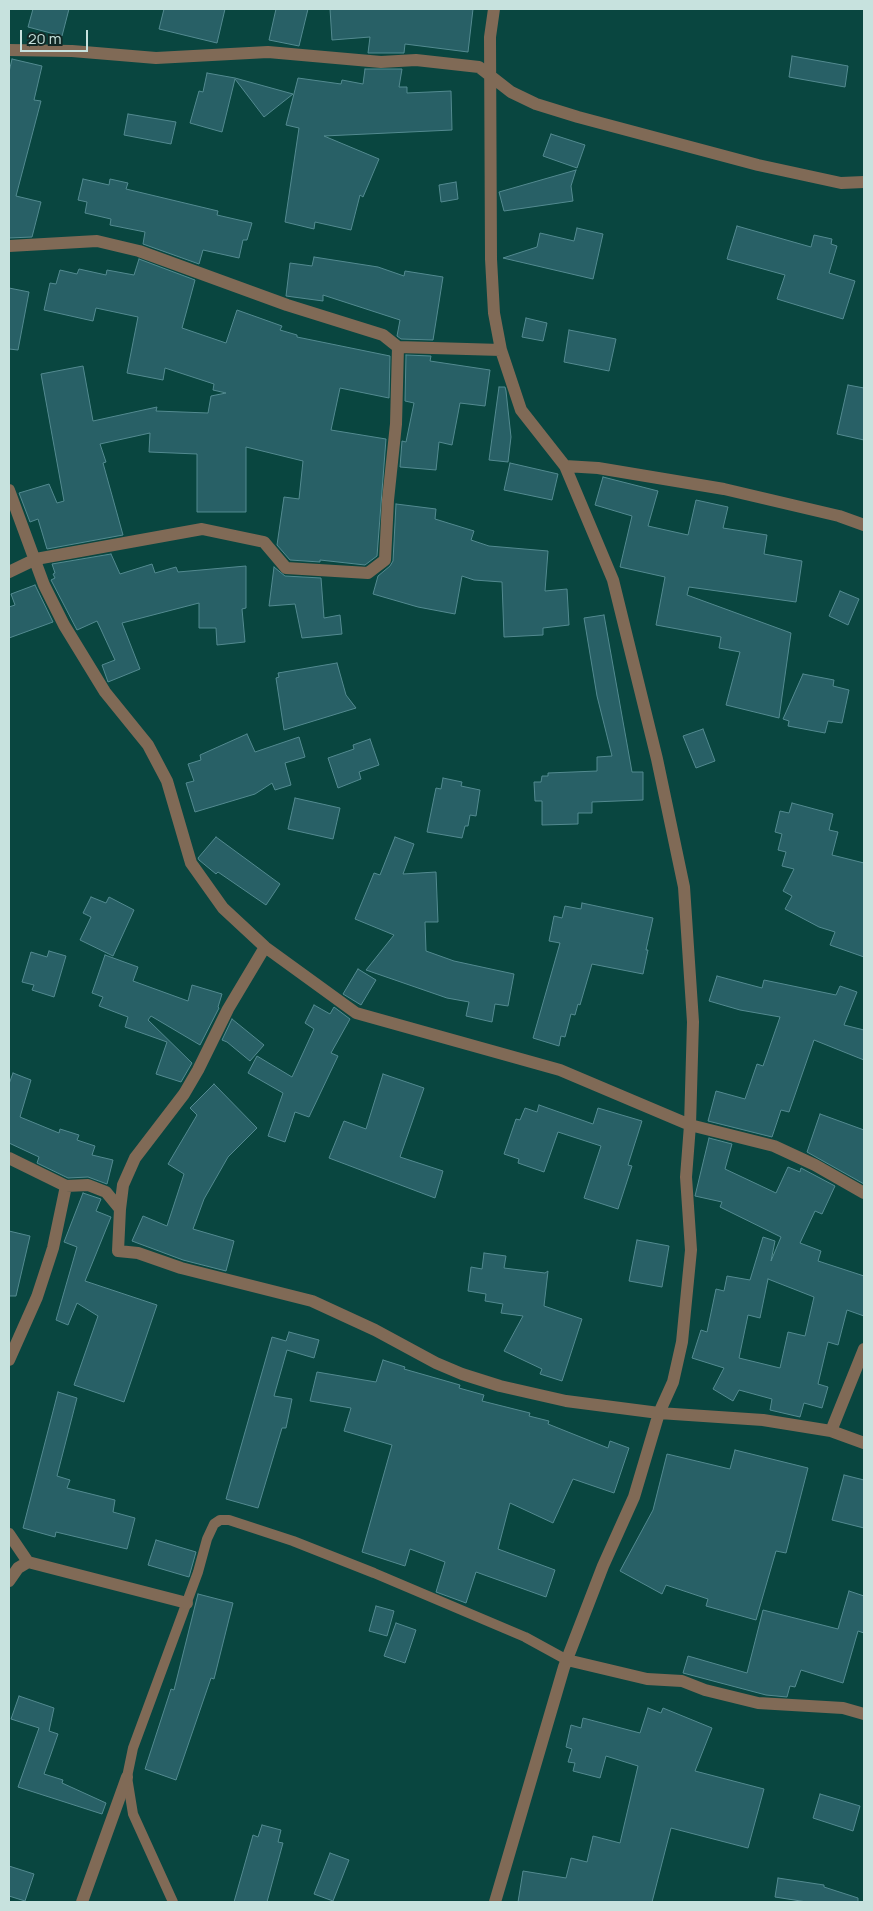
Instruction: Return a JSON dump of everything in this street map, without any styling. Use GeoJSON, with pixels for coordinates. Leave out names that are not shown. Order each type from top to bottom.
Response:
{"type":"FeatureCollection","features":[{"type":"Feature","properties":{"kind":"street"},"geometry":{"type":"LineString","coordinates":[[494,9],[490,37],[492,76],[489,142],[491,259],[494,313],[501,350],[521,410],[565,466],[613,580],[657,759],[684,887],[693,1022],[690,1125],[686,1177],[691,1250],[682,1342],[673,1382],[659,1413],[634,1497],[603,1566],[567,1660],[495,1902]]}},
{"type":"Feature","properties":{"kind":"street"},"geometry":{"type":"LineString","coordinates":[[9,50],[72,51],[156,58],[268,52],[381,62],[416,60],[479,67],[511,92],[536,104],[578,117],[758,165],[841,183],[864,182]]}},
{"type":"Feature","properties":{"kind":"street"},"geometry":{"type":"LineString","coordinates":[[9,246],[96,241],[139,251],[287,305],[383,335],[398,347],[501,350]]}},
{"type":"Feature","properties":{"kind":"street"},"geometry":{"type":"LineString","coordinates":[[9,572],[36,559],[202,529],[264,542],[286,568],[368,573],[385,560],[388,500],[396,424],[398,347]]}},
{"type":"Feature","properties":{"kind":"street"},"geometry":{"type":"LineString","coordinates":[[565,466],[638,474],[724,489],[839,516],[864,525]]}},
{"type":"Feature","properties":{"kind":"street"},"geometry":{"type":"LineString","coordinates":[[9,490],[44,585],[64,625],[105,692],[148,745],[167,781],[191,862],[223,908],[265,947],[356,1013],[560,1070],[690,1125],[774,1146],[815,1165],[864,1193]]}},
{"type":"Feature","properties":{"kind":"street"},"geometry":{"type":"LineString","coordinates":[[265,947],[228,1009],[184,1094],[132,1165],[123,1185],[118,1251],[138,1253],[181,1268],[312,1301],[375,1330],[436,1364],[500,1386],[566,1401],[659,1413],[763,1420],[831,1431],[864,1443]]}},
{"type":"Feature","properties":{"kind":"street"},"geometry":{"type":"LineString","coordinates":[[9,1158],[66,1186],[88,1185],[106,1192],[120,1208]]}},
{"type":"Feature","properties":{"kind":"street"},"geometry":{"type":"LineString","coordinates":[[9,1360],[26,1326],[40,1289],[53,1248],[66,1186]]}},
{"type":"Feature","properties":{"kind":"street"},"geometry":{"type":"LineString","coordinates":[[831,1431],[864,1350]]}},
{"type":"Feature","properties":{"kind":"street"},"geometry":{"type":"LineString","coordinates":[[10,1533],[28,1562],[187,1604]]}},
{"type":"Feature","properties":{"kind":"street"},"geometry":{"type":"LineString","coordinates":[[9,1581],[18,1568],[28,1562]]}},
{"type":"Feature","properties":{"kind":"street"},"geometry":{"type":"LineString","coordinates":[[567,1660],[647,1679],[682,1682],[758,1703],[843,1708],[864,1714]]}},
{"type":"Feature","properties":{"kind":"street"},"geometry":{"type":"LineString","coordinates":[[82,1902],[127,1777]]}},
{"type":"Feature","properties":{"kind":"lane"},"geometry":{"type":"LineString","coordinates":[[173,1902],[133,1814],[127,1777],[133,1748],[187,1604],[207,1539],[214,1524],[220,1520],[228,1520],[293,1541],[374,1573],[525,1637],[567,1660]]}},
{"type":"Feature","properties":{"kind":"building"},"geometry":{"type":"Polygon","coordinates":[[[33,9],[69,9],[62,36],[28,27],[33,9]]]}},
{"type":"Feature","properties":{"kind":"building"},"geometry":{"type":"Polygon","coordinates":[[[164,9],[225,9],[217,43],[159,29],[164,9]]]}},
{"type":"Feature","properties":{"kind":"building"},"geometry":{"type":"Polygon","coordinates":[[[276,9],[308,9],[299,46],[269,40],[276,9]]]}},
{"type":"Feature","properties":{"kind":"building"},"geometry":{"type":"Polygon","coordinates":[[[330,9],[473,9],[468,52],[405,44],[404,53],[368,53],[370,37],[332,40],[330,9]]]}},
{"type":"Feature","properties":{"kind":"building"},"geometry":{"type":"Polygon","coordinates":[[[792,56],[848,66],[845,87],[789,77],[792,56]]]}},
{"type":"Feature","properties":{"kind":"building"},"geometry":{"type":"Polygon","coordinates":[[[12,59],[42,66],[34,100],[41,101],[16,196],[41,202],[32,237],[9,238],[9,72],[12,59]]]}},
{"type":"Feature","properties":{"kind":"building"},"geometry":{"type":"Polygon","coordinates":[[[365,69],[402,69],[399,87],[407,87],[407,93],[451,91],[452,130],[324,136],[379,159],[363,197],[360,195],[351,230],[315,222],[314,229],[285,222],[299,128],[286,125],[298,78],[341,84],[342,80],[363,84],[365,69]]]}},
{"type":"Feature","properties":{"kind":"building"},"geometry":{"type":"Polygon","coordinates":[[[207,73],[235,78],[293,94],[264,117],[235,79],[222,132],[190,123],[199,91],[203,92],[207,73]]]}},
{"type":"Feature","properties":{"kind":"building"},"geometry":{"type":"Polygon","coordinates":[[[128,114],[176,122],[171,144],[124,135],[128,114]]]}},
{"type":"Feature","properties":{"kind":"building"},"geometry":{"type":"Polygon","coordinates":[[[551,134],[585,145],[577,168],[543,156],[551,134]]]}},
{"type":"Feature","properties":{"kind":"building"},"geometry":{"type":"Polygon","coordinates":[[[576,170],[571,186],[573,201],[504,211],[499,192],[576,170]]]}},
{"type":"Feature","properties":{"kind":"building"},"geometry":{"type":"Polygon","coordinates":[[[83,179],[109,185],[110,179],[128,183],[126,189],[218,211],[217,215],[252,223],[247,240],[243,240],[239,258],[203,250],[199,264],[143,244],[145,232],[110,225],[111,219],[85,213],[87,202],[78,200],[83,179]]]}},
{"type":"Feature","properties":{"kind":"building"},"geometry":{"type":"Polygon","coordinates":[[[456,182],[458,199],[441,202],[439,185],[456,182]]]}},
{"type":"Feature","properties":{"kind":"building"},"geometry":{"type":"Polygon","coordinates":[[[737,226],[811,247],[814,235],[832,239],[831,244],[837,246],[829,273],[855,281],[843,319],[777,299],[785,275],[727,259],[737,226]]]}},
{"type":"Feature","properties":{"kind":"building"},"geometry":{"type":"Polygon","coordinates":[[[577,228],[603,234],[593,279],[503,258],[537,247],[540,233],[574,241],[577,228]]]}},
{"type":"Feature","properties":{"kind":"building"},"geometry":{"type":"Polygon","coordinates":[[[314,257],[378,267],[404,276],[405,271],[443,277],[433,340],[401,339],[397,336],[400,320],[323,295],[323,301],[286,296],[290,263],[312,266],[314,257]]]}},
{"type":"Feature","properties":{"kind":"building"},"geometry":{"type":"Polygon","coordinates":[[[139,259],[195,280],[182,328],[226,343],[237,310],[282,326],[280,330],[297,335],[297,337],[390,356],[389,398],[340,388],[331,430],[386,439],[377,556],[365,565],[320,560],[320,562],[290,560],[277,545],[284,497],[299,499],[303,461],[246,447],[246,512],[197,512],[197,454],[149,452],[150,433],[100,444],[106,462],[103,463],[123,535],[47,549],[38,519],[30,522],[19,493],[49,484],[57,503],[64,501],[41,374],[83,366],[93,421],[157,407],[156,411],[208,413],[211,396],[226,393],[213,390],[214,384],[165,368],[163,380],[127,373],[138,317],[96,308],[93,321],[44,310],[50,283],[56,284],[60,270],[77,274],[79,269],[106,275],[107,270],[134,275],[139,259]]]}},
{"type":"Feature","properties":{"kind":"building"},"geometry":{"type":"Polygon","coordinates":[[[9,288],[29,292],[18,350],[9,349],[9,288]]]}},
{"type":"Feature","properties":{"kind":"building"},"geometry":{"type":"Polygon","coordinates":[[[526,318],[547,323],[543,341],[522,337],[526,318]]]}},
{"type":"Feature","properties":{"kind":"building"},"geometry":{"type":"Polygon","coordinates":[[[569,330],[616,339],[609,371],[564,362],[569,330]]]}},
{"type":"Feature","properties":{"kind":"building"},"geometry":{"type":"Polygon","coordinates":[[[406,355],[431,356],[430,361],[490,370],[485,406],[460,403],[452,445],[439,442],[436,470],[400,467],[402,441],[406,442],[414,403],[405,401],[406,355]]]}},
{"type":"Feature","properties":{"kind":"building"},"geometry":{"type":"Polygon","coordinates":[[[848,385],[864,388],[864,440],[837,434],[848,385]]]}},
{"type":"Feature","properties":{"kind":"building"},"geometry":{"type":"Polygon","coordinates":[[[499,387],[505,387],[506,391],[511,437],[508,462],[489,460],[499,387]]]}},
{"type":"Feature","properties":{"kind":"building"},"geometry":{"type":"Polygon","coordinates":[[[510,463],[558,474],[552,500],[504,490],[510,463]]]}},
{"type":"Feature","properties":{"kind":"building"},"geometry":{"type":"Polygon","coordinates":[[[603,477],[658,491],[648,526],[688,535],[696,500],[728,507],[723,528],[767,535],[764,554],[802,561],[796,602],[689,587],[687,595],[791,633],[779,718],[726,705],[740,652],[719,648],[721,637],[656,625],[665,577],[620,567],[632,516],[595,505],[603,477]]]}},
{"type":"Feature","properties":{"kind":"building"},"geometry":{"type":"Polygon","coordinates":[[[396,504],[436,509],[435,519],[474,531],[471,540],[489,546],[548,551],[545,591],[567,589],[569,625],[543,628],[543,635],[504,637],[502,582],[474,580],[462,576],[455,614],[418,607],[373,594],[378,576],[393,561],[396,504]]]}},
{"type":"Feature","properties":{"kind":"building"},"geometry":{"type":"Polygon","coordinates":[[[111,554],[120,574],[152,564],[155,573],[176,567],[178,572],[246,566],[246,608],[242,609],[245,642],[217,645],[216,628],[199,628],[199,603],[122,623],[140,669],[108,682],[102,665],[115,660],[97,621],[77,630],[51,580],[55,578],[52,564],[111,554]]]}},
{"type":"Feature","properties":{"kind":"building"},"geometry":{"type":"Polygon","coordinates":[[[274,567],[285,576],[321,578],[324,618],[340,615],[342,634],[302,638],[295,604],[269,606],[274,567]]]}},
{"type":"Feature","properties":{"kind":"building"},"geometry":{"type":"Polygon","coordinates":[[[35,585],[53,622],[9,638],[9,607],[15,605],[11,594],[35,585]]]}},
{"type":"Feature","properties":{"kind":"building"},"geometry":{"type":"Polygon","coordinates":[[[840,591],[859,599],[848,625],[829,616],[840,591]]]}},
{"type":"Feature","properties":{"kind":"building"},"geometry":{"type":"Polygon","coordinates":[[[604,615],[632,772],[643,772],[643,800],[592,802],[592,813],[578,813],[578,824],[542,825],[542,801],[535,801],[534,782],[541,782],[542,776],[548,776],[548,773],[597,771],[597,757],[612,756],[597,696],[584,618],[604,615]]]}},
{"type":"Feature","properties":{"kind":"building"},"geometry":{"type":"Polygon","coordinates":[[[337,663],[346,695],[356,708],[284,730],[276,678],[279,677],[278,673],[337,663]]]}},
{"type":"Feature","properties":{"kind":"building"},"geometry":{"type":"Polygon","coordinates":[[[803,674],[834,680],[833,686],[849,690],[842,723],[828,721],[825,733],[788,726],[789,721],[783,719],[803,674]]]}},
{"type":"Feature","properties":{"kind":"building"},"geometry":{"type":"Polygon","coordinates":[[[703,729],[715,761],[696,768],[683,736],[703,729]]]}},
{"type":"Feature","properties":{"kind":"building"},"geometry":{"type":"Polygon","coordinates":[[[247,734],[255,752],[299,737],[305,757],[285,763],[291,785],[275,790],[272,783],[255,794],[195,812],[186,783],[194,781],[188,764],[201,760],[200,755],[247,734]]]}},
{"type":"Feature","properties":{"kind":"building"},"geometry":{"type":"Polygon","coordinates":[[[370,739],[379,765],[359,772],[361,779],[338,788],[328,758],[354,749],[353,745],[370,739]]]}},
{"type":"Feature","properties":{"kind":"building"},"geometry":{"type":"Polygon","coordinates":[[[443,778],[462,782],[461,786],[480,790],[476,816],[470,815],[468,826],[465,826],[462,838],[427,832],[436,788],[441,789],[443,778]]]}},
{"type":"Feature","properties":{"kind":"building"},"geometry":{"type":"Polygon","coordinates":[[[295,798],[340,808],[333,839],[288,829],[295,798]]]}},
{"type":"Feature","properties":{"kind":"building"},"geometry":{"type":"Polygon","coordinates":[[[792,803],[833,814],[829,830],[838,832],[832,855],[864,863],[864,957],[830,945],[835,932],[819,927],[785,909],[792,896],[783,891],[794,869],[782,866],[786,852],[778,850],[782,834],[775,832],[780,811],[789,813],[792,803]]]}},
{"type":"Feature","properties":{"kind":"building"},"geometry":{"type":"Polygon","coordinates":[[[216,837],[280,884],[266,905],[218,872],[216,874],[199,860],[198,858],[216,837]]]}},
{"type":"Feature","properties":{"kind":"building"},"geometry":{"type":"Polygon","coordinates":[[[395,837],[414,844],[403,874],[436,872],[438,922],[425,922],[426,951],[454,961],[514,974],[508,1006],[495,1004],[492,1022],[466,1016],[469,1002],[447,998],[366,970],[394,935],[355,919],[374,873],[380,875],[395,837]]]}},
{"type":"Feature","properties":{"kind":"building"},"geometry":{"type":"Polygon","coordinates":[[[91,897],[106,903],[109,897],[134,910],[113,956],[80,940],[91,917],[83,913],[91,897]]]}},
{"type":"Feature","properties":{"kind":"building"},"geometry":{"type":"Polygon","coordinates":[[[582,903],[653,918],[646,950],[648,950],[643,974],[592,964],[580,1005],[578,1004],[575,1015],[571,1014],[565,1037],[561,1036],[559,1046],[533,1038],[560,943],[549,941],[554,916],[562,918],[565,906],[581,909],[582,903]]]}},
{"type":"Feature","properties":{"kind":"building"},"geometry":{"type":"Polygon","coordinates":[[[49,951],[66,956],[54,997],[32,990],[34,985],[22,982],[31,952],[47,957],[49,951]]]}},
{"type":"Feature","properties":{"kind":"building"},"geometry":{"type":"Polygon","coordinates":[[[105,955],[138,967],[133,981],[188,1001],[192,985],[222,994],[219,1008],[200,1045],[151,1016],[148,1020],[192,1063],[181,1082],[156,1074],[167,1042],[125,1027],[128,1017],[99,1006],[103,997],[92,993],[105,955]]]}},
{"type":"Feature","properties":{"kind":"building"},"geometry":{"type":"Polygon","coordinates":[[[358,969],[376,980],[361,1005],[343,994],[358,969]]]}},
{"type":"Feature","properties":{"kind":"building"},"geometry":{"type":"Polygon","coordinates":[[[717,976],[762,988],[764,980],[836,995],[840,986],[857,992],[844,1025],[864,1030],[864,1060],[814,1040],[789,1112],[781,1110],[772,1137],[708,1121],[716,1091],[745,1099],[757,1064],[763,1066],[780,1017],[740,1010],[709,1001],[717,976]]]}},
{"type":"Feature","properties":{"kind":"building"},"geometry":{"type":"Polygon","coordinates":[[[314,1005],[330,1014],[334,1007],[350,1019],[331,1053],[338,1056],[309,1117],[295,1112],[285,1142],[268,1136],[283,1093],[248,1073],[257,1056],[292,1077],[314,1029],[305,1023],[314,1005]]]}},
{"type":"Feature","properties":{"kind":"building"},"geometry":{"type":"Polygon","coordinates":[[[232,1019],[264,1045],[250,1061],[222,1040],[232,1019]]]}},
{"type":"Feature","properties":{"kind":"building"},"geometry":{"type":"Polygon","coordinates":[[[13,1073],[31,1080],[20,1117],[59,1133],[60,1129],[79,1135],[77,1140],[95,1146],[92,1155],[113,1160],[107,1184],[88,1177],[68,1178],[37,1163],[39,1157],[9,1143],[9,1084],[13,1073]]]}},
{"type":"Feature","properties":{"kind":"building"},"geometry":{"type":"Polygon","coordinates":[[[383,1074],[424,1088],[400,1157],[443,1171],[435,1198],[329,1158],[344,1121],[366,1129],[383,1074]]]}},
{"type":"Feature","properties":{"kind":"building"},"geometry":{"type":"Polygon","coordinates":[[[214,1084],[257,1128],[228,1157],[204,1199],[193,1229],[234,1241],[226,1271],[183,1260],[132,1241],[143,1216],[167,1226],[184,1174],[168,1164],[197,1115],[190,1108],[214,1084]]]}},
{"type":"Feature","properties":{"kind":"building"},"geometry":{"type":"Polygon","coordinates":[[[539,1105],[593,1124],[598,1108],[642,1121],[628,1165],[632,1166],[618,1209],[584,1198],[601,1146],[558,1132],[544,1172],[518,1163],[519,1159],[504,1154],[516,1119],[520,1120],[525,1108],[537,1112],[539,1105]]]}},
{"type":"Feature","properties":{"kind":"building"},"geometry":{"type":"Polygon","coordinates":[[[820,1114],[864,1130],[864,1184],[807,1152],[820,1114]]]}},
{"type":"Feature","properties":{"kind":"building"},"geometry":{"type":"Polygon","coordinates":[[[709,1138],[732,1144],[725,1169],[776,1193],[788,1167],[800,1172],[801,1168],[835,1186],[822,1214],[815,1211],[800,1243],[821,1251],[818,1261],[864,1276],[864,1316],[847,1310],[838,1345],[828,1342],[818,1384],[828,1387],[822,1408],[804,1403],[800,1417],[770,1410],[772,1399],[739,1390],[733,1401],[713,1389],[724,1368],[692,1358],[701,1330],[707,1332],[716,1289],[724,1291],[727,1276],[750,1280],[763,1237],[775,1241],[771,1261],[781,1237],[720,1207],[722,1202],[695,1196],[709,1138]],[[768,1279],[760,1318],[748,1315],[739,1358],[780,1368],[788,1332],[805,1336],[814,1297],[768,1279]]]}},
{"type":"Feature","properties":{"kind":"building"},"geometry":{"type":"Polygon","coordinates":[[[83,1193],[101,1199],[96,1211],[111,1217],[85,1281],[157,1305],[124,1402],[74,1385],[98,1316],[77,1303],[68,1325],[56,1320],[77,1247],[64,1242],[83,1193]]]}},
{"type":"Feature","properties":{"kind":"building"},"geometry":{"type":"Polygon","coordinates":[[[9,1231],[30,1236],[16,1296],[9,1296],[9,1231]]]}},
{"type":"Feature","properties":{"kind":"building"},"geometry":{"type":"Polygon","coordinates":[[[637,1240],[669,1246],[662,1287],[629,1281],[637,1240]]]}},
{"type":"Feature","properties":{"kind":"building"},"geometry":{"type":"Polygon","coordinates":[[[484,1253],[506,1256],[504,1268],[545,1273],[548,1271],[544,1306],[582,1319],[562,1381],[540,1374],[542,1369],[504,1351],[523,1316],[501,1313],[503,1304],[485,1301],[486,1294],[468,1291],[471,1267],[482,1269],[484,1253]]]}},
{"type":"Feature","properties":{"kind":"building"},"geometry":{"type":"Polygon","coordinates":[[[289,1332],[319,1340],[314,1358],[287,1350],[274,1396],[292,1399],[286,1428],[282,1428],[258,1508],[226,1499],[272,1337],[286,1341],[289,1332]]]}},
{"type":"Feature","properties":{"kind":"building"},"geometry":{"type":"Polygon","coordinates":[[[383,1360],[405,1367],[404,1369],[460,1385],[459,1388],[484,1395],[482,1401],[530,1413],[529,1416],[549,1421],[548,1424],[608,1448],[610,1441],[629,1448],[614,1493],[573,1479],[553,1523],[510,1503],[498,1549],[555,1570],[546,1597],[476,1572],[466,1603],[436,1592],[445,1562],[410,1549],[405,1566],[362,1552],[392,1445],[344,1431],[351,1408],[310,1401],[317,1372],[376,1382],[383,1360]]]}},
{"type":"Feature","properties":{"kind":"building"},"geometry":{"type":"Polygon","coordinates":[[[58,1392],[77,1398],[57,1476],[70,1480],[67,1488],[115,1500],[113,1512],[135,1518],[127,1549],[56,1532],[55,1537],[23,1528],[58,1392]]]}},
{"type":"Feature","properties":{"kind":"building"},"geometry":{"type":"Polygon","coordinates":[[[735,1450],[808,1468],[786,1553],[776,1551],[756,1620],[706,1606],[708,1599],[666,1585],[662,1594],[620,1571],[653,1510],[667,1454],[730,1469],[735,1450]]]}},
{"type":"Feature","properties":{"kind":"building"},"geometry":{"type":"Polygon","coordinates":[[[844,1475],[864,1480],[864,1528],[832,1520],[844,1475]]]}},
{"type":"Feature","properties":{"kind":"building"},"geometry":{"type":"Polygon","coordinates":[[[156,1540],[196,1552],[189,1577],[148,1565],[156,1540]]]}},
{"type":"Feature","properties":{"kind":"building"},"geometry":{"type":"Polygon","coordinates":[[[849,1591],[864,1596],[864,1633],[858,1631],[843,1683],[801,1670],[795,1687],[790,1686],[787,1697],[766,1695],[683,1673],[688,1656],[747,1673],[763,1610],[838,1629],[849,1591]]]}},
{"type":"Feature","properties":{"kind":"building"},"geometry":{"type":"Polygon","coordinates":[[[198,1594],[233,1603],[214,1679],[211,1678],[176,1780],[145,1769],[171,1689],[174,1690],[198,1594]]]}},
{"type":"Feature","properties":{"kind":"building"},"geometry":{"type":"Polygon","coordinates":[[[376,1606],[394,1611],[387,1636],[369,1631],[376,1606]]]}},
{"type":"Feature","properties":{"kind":"building"},"geometry":{"type":"Polygon","coordinates":[[[396,1623],[416,1630],[405,1663],[384,1656],[396,1623]]]}},
{"type":"Feature","properties":{"kind":"building"},"geometry":{"type":"Polygon","coordinates":[[[19,1696],[54,1708],[49,1731],[58,1734],[44,1774],[63,1780],[62,1783],[106,1803],[102,1814],[18,1787],[39,1728],[11,1719],[19,1696]]]}},
{"type":"Feature","properties":{"kind":"building"},"geometry":{"type":"Polygon","coordinates":[[[648,1708],[661,1713],[663,1708],[712,1728],[695,1771],[764,1789],[748,1848],[671,1828],[652,1902],[518,1902],[523,1871],[566,1878],[571,1858],[587,1862],[593,1836],[620,1843],[638,1766],[606,1756],[600,1778],[573,1771],[575,1763],[568,1762],[572,1749],[566,1747],[571,1725],[581,1728],[583,1718],[640,1733],[648,1708]]]}},
{"type":"Feature","properties":{"kind":"building"},"geometry":{"type":"Polygon","coordinates":[[[820,1794],[860,1806],[853,1831],[813,1818],[820,1794]]]}},
{"type":"Feature","properties":{"kind":"building"},"geometry":{"type":"Polygon","coordinates":[[[262,1825],[281,1830],[278,1842],[283,1843],[267,1902],[234,1902],[253,1835],[258,1837],[262,1825]]]}},
{"type":"Feature","properties":{"kind":"building"},"geometry":{"type":"Polygon","coordinates":[[[330,1853],[349,1860],[333,1901],[314,1894],[330,1853]]]}},
{"type":"Feature","properties":{"kind":"building"},"geometry":{"type":"Polygon","coordinates":[[[9,1866],[34,1874],[25,1901],[9,1896],[9,1866]]]}},
{"type":"Feature","properties":{"kind":"building"},"geometry":{"type":"Polygon","coordinates":[[[778,1878],[824,1885],[824,1887],[858,1898],[858,1902],[807,1902],[775,1897],[778,1878]]]}}]}
